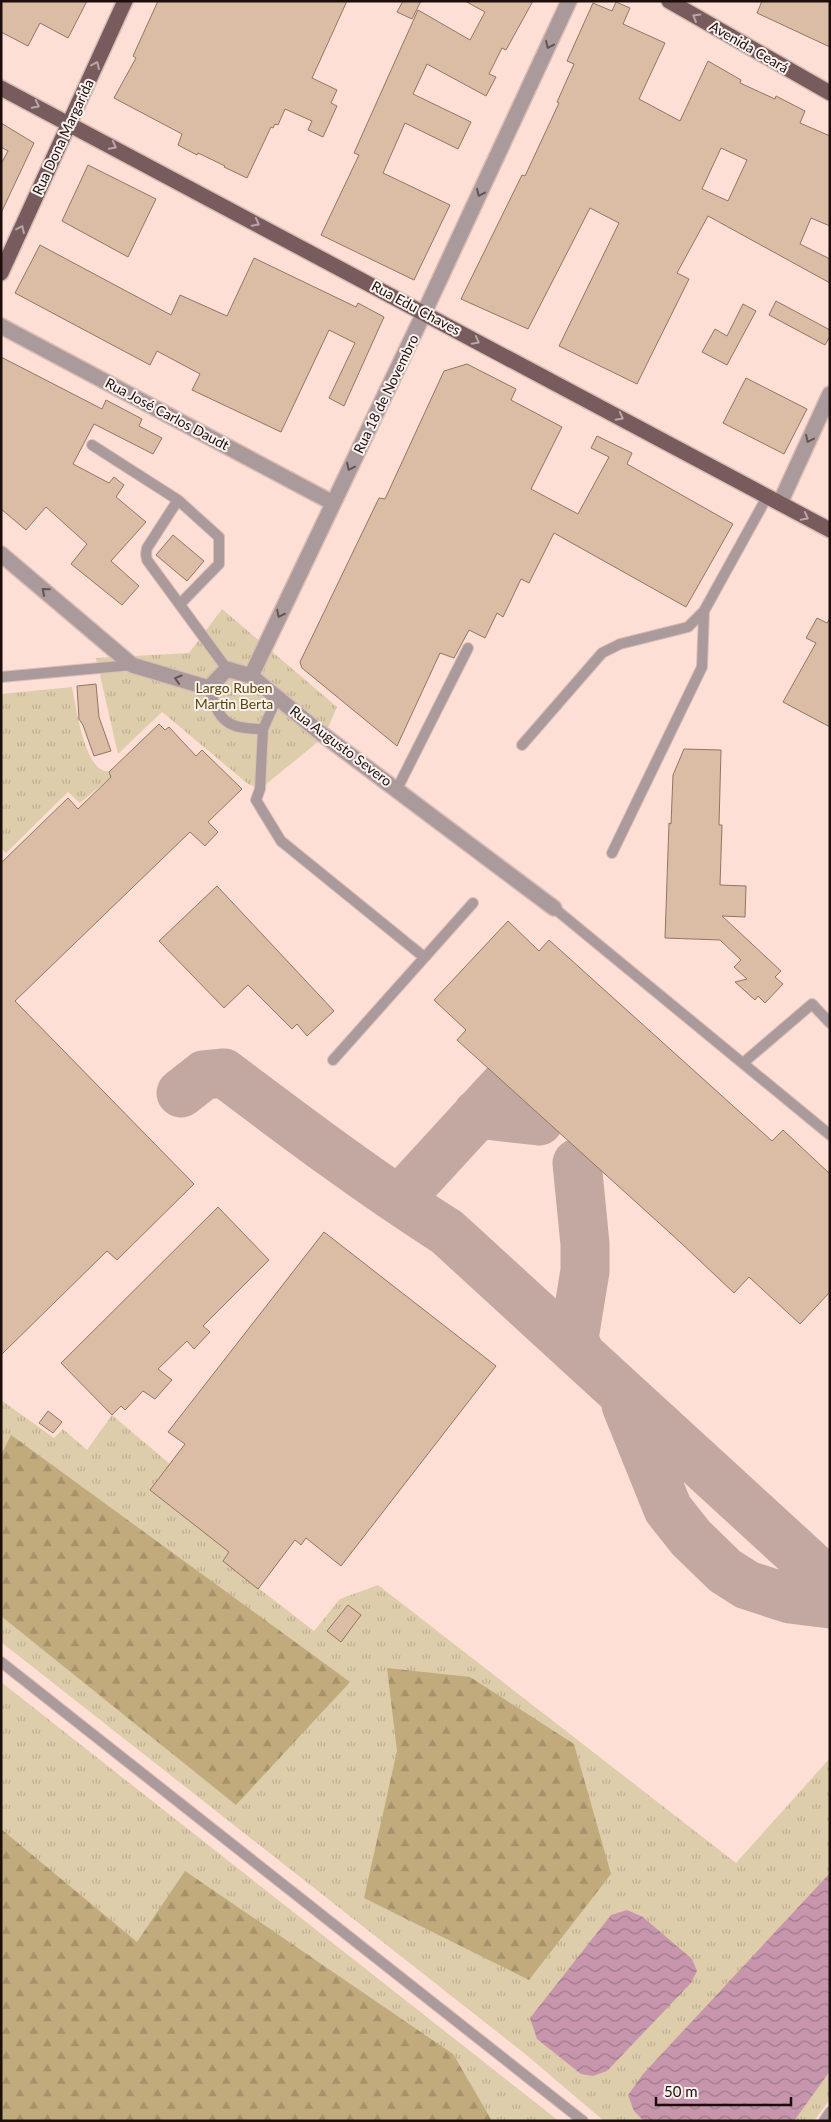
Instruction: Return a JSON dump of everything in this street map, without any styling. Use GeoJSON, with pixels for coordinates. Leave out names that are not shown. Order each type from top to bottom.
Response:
{"type":"FeatureCollection","features":[{"type":"Feature","properties":{"kind":"main road","name":"Rua Dona Margarida"},"geometry":{"type":"LineString","coordinates":[[1,273],[125,1]]}},
{"type":"Feature","properties":{"kind":"main road","name":"Avenida Ceará"},"geometry":{"type":"LineString","coordinates":[[669,1],[830,93]]}},
{"type":"Feature","properties":{"kind":"main road","name":"Rua Edu Chaves"},"geometry":{"type":"LineString","coordinates":[[1,88],[70,123],[830,530]]}},
{"type":"Feature","properties":{"kind":"street","name":"Rua 18 de Novembro"},"geometry":{"type":"LineString","coordinates":[[251,676],[424,313],[569,1]]}},
{"type":"Feature","properties":{"kind":"street","name":"Rua José Carlos Daudt"},"geometry":{"type":"LineString","coordinates":[[1,326],[334,503]]}},
{"type":"Feature","properties":{"kind":"street"},"geometry":{"type":"LineString","coordinates":[[774,500],[830,394]]}},
{"type":"Feature","properties":{"kind":"street"},"geometry":{"type":"LineString","coordinates":[[1,554],[132,665],[209,688],[228,669]]}},
{"type":"Feature","properties":{"kind":"street","name":"Rua Augusto Severo"},"geometry":{"type":"LineString","coordinates":[[228,669],[251,676],[318,731],[554,908]]}},
{"type":"Feature","properties":{"kind":"lane"},"geometry":{"type":"LineString","coordinates":[[92,445],[178,500],[219,537],[219,564],[180,604]]}},
{"type":"Feature","properties":{"kind":"lane"},"geometry":{"type":"LineString","coordinates":[[178,500],[147,548],[147,560],[228,669]]}},
{"type":"Feature","properties":{"kind":"lane"},"geometry":{"type":"LineString","coordinates":[[522,745],[602,653],[620,644],[688,627],[704,611],[774,500]]}},
{"type":"Feature","properties":{"kind":"lane"},"geometry":{"type":"LineString","coordinates":[[612,853],[702,667],[704,611]]}},
{"type":"Feature","properties":{"kind":"lane"},"geometry":{"type":"LineString","coordinates":[[397,789],[468,648]]}},
{"type":"Feature","properties":{"kind":"lane"},"geometry":{"type":"LineString","coordinates":[[1,678],[132,665]]}},
{"type":"Feature","properties":{"kind":"lane"},"geometry":{"type":"LineString","coordinates":[[209,688],[216,711],[233,726],[247,729],[264,728]]}},
{"type":"Feature","properties":{"kind":"lane"},"geometry":{"type":"LineString","coordinates":[[277,698],[264,728],[260,789],[256,800],[281,841],[424,957]]}},
{"type":"Feature","properties":{"kind":"lane"},"geometry":{"type":"LineString","coordinates":[[333,1060],[473,903]]}},
{"type":"Feature","properties":{"kind":"lane"},"geometry":{"type":"LineString","coordinates":[[554,908],[830,1135]]}},
{"type":"Feature","properties":{"kind":"lane"},"geometry":{"type":"LineString","coordinates":[[743,1063],[812,1004],[830,1023]]}},
{"type":"Feature","properties":{"kind":"lane"},"geometry":{"type":"LineString","coordinates":[[1,1662],[583,2121]]}},
{"type":"Feature","properties":{"kind":"lane"},"geometry":{"type":"LineString","coordinates":[[824,2121],[830,2112]]}},
{"type":"Feature","properties":{"kind":"green space","name":"Largo Ruben Martin Berta"},"geometry":{"type":"Polygon","coordinates":[[[222,609],[337,707],[324,737],[260,789],[248,784],[162,712],[118,754],[96,658],[189,653],[222,609]]]}},
{"type":"Feature","properties":{"kind":"green space"},"geometry":{"type":"Polygon","coordinates":[[[72,687],[82,735],[92,759],[98,767],[105,771],[117,772],[80,803],[68,792],[6,853],[1,848],[1,694],[72,687]]]}},
{"type":"Feature","properties":{"kind":"green space"},"geometry":{"type":"Polygon","coordinates":[[[1,1400],[54,1438],[63,1429],[87,1450],[112,1415],[170,1464],[150,1490],[229,1552],[223,1561],[314,1631],[340,1599],[378,1585],[736,1863],[830,1758],[830,2099],[814,2121],[604,2121],[524,2053],[1,1642],[1,1400]]]}},
{"type":"Feature","properties":{"kind":"green space"},"geometry":{"type":"Polygon","coordinates":[[[11,1435],[350,1682],[236,1805],[1,1616],[1,1455],[11,1435]]]}},
{"type":"Feature","properties":{"kind":"green space"},"geometry":{"type":"Polygon","coordinates":[[[387,1668],[470,1677],[574,1744],[611,1874],[529,1980],[364,1898],[397,1751],[387,1668]]]}},
{"type":"Feature","properties":{"kind":"green space"},"geometry":{"type":"Polygon","coordinates":[[[1,1682],[559,2121],[1,2121],[1,1682]]]}},
{"type":"Feature","properties":{"kind":"green space"},"geometry":{"type":"Polygon","coordinates":[[[1,1829],[137,1942],[185,1871],[453,2054],[492,2121],[1,2121],[1,1829]]]}},
{"type":"Feature","properties":{"kind":"water"},"geometry":{"type":"Polygon","coordinates":[[[830,1873],[830,2071],[794,2121],[644,2121],[634,2111],[628,2095],[643,2074],[830,1873]]]}},
{"type":"Feature","properties":{"kind":"water"},"geometry":{"type":"Polygon","coordinates":[[[627,1910],[643,1917],[692,1959],[697,1971],[691,1983],[607,2071],[593,2076],[581,2074],[537,2039],[530,2018],[611,1915],[627,1910]]]}},
{"type":"Feature","properties":{"kind":"building"},"geometry":{"type":"Polygon","coordinates":[[[1,1],[87,1],[68,38],[40,23],[28,46],[1,32],[1,1]]]}},
{"type":"Feature","properties":{"kind":"building"},"geometry":{"type":"Polygon","coordinates":[[[158,1],[347,1],[312,78],[337,90],[331,103],[337,106],[323,137],[308,130],[312,121],[285,109],[278,125],[275,124],[273,128],[271,127],[247,178],[178,145],[182,134],[114,98],[136,58],[133,56],[158,1]]]}},
{"type":"Feature","properties":{"kind":"building"},"geometry":{"type":"Polygon","coordinates":[[[403,1],[421,1],[412,19],[397,12],[403,1]]]}},
{"type":"Feature","properties":{"kind":"building"},"geometry":{"type":"Polygon","coordinates":[[[465,1],[533,1],[506,50],[502,48],[489,74],[496,77],[486,96],[427,64],[413,94],[471,122],[458,149],[405,123],[383,173],[450,205],[414,280],[321,235],[359,155],[354,153],[418,10],[470,40],[485,12],[465,1]]]}},
{"type":"Feature","properties":{"kind":"building"},"geometry":{"type":"Polygon","coordinates":[[[762,1],[830,1],[830,47],[757,13],[762,1]]]}},
{"type":"Feature","properties":{"kind":"building"},"geometry":{"type":"Polygon","coordinates":[[[616,2],[630,8],[623,24],[665,43],[639,99],[680,121],[708,61],[741,80],[740,83],[775,99],[776,96],[805,111],[800,123],[830,136],[830,226],[811,218],[800,244],[830,259],[830,283],[708,216],[677,273],[689,279],[637,384],[559,346],[619,223],[590,208],[528,329],[461,299],[522,175],[525,176],[559,103],[557,102],[574,64],[567,61],[593,3],[612,11],[616,2]],[[721,148],[702,189],[728,201],[747,160],[721,148]]]}},
{"type":"Feature","properties":{"kind":"building"},"geometry":{"type":"Polygon","coordinates":[[[1,123],[34,143],[1,213],[1,164],[8,151],[1,147],[1,123]]]}},
{"type":"Feature","properties":{"kind":"building"},"geometry":{"type":"Polygon","coordinates":[[[88,165],[156,199],[128,257],[62,221],[88,165]]]}},
{"type":"Feature","properties":{"kind":"building"},"geometry":{"type":"Polygon","coordinates":[[[40,245],[171,315],[180,295],[227,316],[254,258],[356,307],[358,303],[384,317],[344,406],[329,398],[355,343],[329,330],[281,432],[192,390],[200,374],[157,351],[150,365],[15,293],[40,245]]]}},
{"type":"Feature","properties":{"kind":"building"},"geometry":{"type":"Polygon","coordinates":[[[776,301],[830,330],[830,336],[825,345],[769,315],[776,301]]]}},
{"type":"Feature","properties":{"kind":"building"},"geometry":{"type":"Polygon","coordinates":[[[743,304],[756,311],[727,365],[702,352],[715,329],[727,336],[743,304]]]}},
{"type":"Feature","properties":{"kind":"building"},"geometry":{"type":"Polygon","coordinates":[[[1,357],[102,409],[106,400],[142,419],[139,426],[162,438],[153,454],[94,424],[73,464],[109,483],[114,477],[124,485],[116,497],[146,522],[111,561],[139,586],[122,605],[71,564],[87,544],[46,507],[26,530],[1,509],[1,357]]]}},
{"type":"Feature","properties":{"kind":"building"},"geometry":{"type":"Polygon","coordinates":[[[467,364],[516,389],[511,400],[562,427],[531,489],[578,514],[609,457],[591,448],[597,436],[632,453],[627,464],[733,524],[686,607],[554,533],[529,583],[521,579],[503,617],[497,613],[485,638],[469,630],[454,658],[440,653],[397,746],[302,668],[300,662],[379,498],[385,499],[444,371],[467,364]]]}},
{"type":"Feature","properties":{"kind":"building"},"geometry":{"type":"Polygon","coordinates":[[[746,378],[807,409],[784,454],[723,423],[746,378]]]}},
{"type":"Feature","properties":{"kind":"building"},"geometry":{"type":"Polygon","coordinates":[[[173,535],[204,561],[187,581],[156,555],[173,535]]]}},
{"type":"Feature","properties":{"kind":"building"},"geometry":{"type":"Polygon","coordinates":[[[817,618],[827,623],[830,618],[830,727],[783,702],[816,643],[806,638],[817,618]]]}},
{"type":"Feature","properties":{"kind":"building"},"geometry":{"type":"Polygon","coordinates":[[[96,684],[99,717],[111,751],[94,756],[79,719],[77,686],[96,684]]]}},
{"type":"Feature","properties":{"kind":"building"},"geometry":{"type":"Polygon","coordinates":[[[159,724],[165,730],[169,727],[196,756],[202,750],[242,789],[208,822],[218,832],[205,846],[190,832],[15,1001],[194,1184],[117,1260],[107,1251],[1,1355],[1,863],[68,798],[78,809],[111,777],[109,772],[159,724]]]}},
{"type":"Feature","properties":{"kind":"building"},"geometry":{"type":"Polygon","coordinates":[[[684,749],[721,750],[719,825],[722,825],[720,885],[746,886],[745,917],[722,916],[781,971],[775,977],[783,984],[765,1003],[758,996],[755,1000],[735,982],[747,979],[734,967],[741,960],[720,940],[665,938],[669,823],[671,824],[673,775],[684,749]]]}},
{"type":"Feature","properties":{"kind":"building"},"geometry":{"type":"Polygon","coordinates":[[[217,886],[334,1011],[307,1036],[297,1024],[292,1029],[248,985],[224,1008],[159,941],[217,886]]]}},
{"type":"Feature","properties":{"kind":"building"},"geometry":{"type":"Polygon","coordinates":[[[508,921],[539,951],[549,940],[772,1141],[783,1130],[830,1174],[830,1292],[800,1324],[749,1277],[734,1293],[457,1040],[466,1030],[434,1000],[508,921]]]}},
{"type":"Feature","properties":{"kind":"building"},"geometry":{"type":"Polygon","coordinates":[[[218,1207],[269,1260],[203,1326],[210,1332],[194,1349],[187,1341],[158,1369],[172,1380],[155,1399],[143,1391],[125,1410],[121,1406],[112,1415],[61,1363],[218,1207]]]}},
{"type":"Feature","properties":{"kind":"building"},"geometry":{"type":"Polygon","coordinates":[[[324,1232],[496,1366],[341,1566],[306,1538],[301,1545],[295,1540],[258,1589],[223,1561],[229,1552],[150,1490],[185,1444],[168,1432],[324,1232]]]}},
{"type":"Feature","properties":{"kind":"building"},"geometry":{"type":"Polygon","coordinates":[[[48,1411],[62,1422],[53,1433],[39,1423],[48,1411]]]}},
{"type":"Feature","properties":{"kind":"building"},"geometry":{"type":"Polygon","coordinates":[[[348,1605],[361,1615],[341,1642],[327,1631],[348,1605]]]}},
{"type":"Feature","properties":{"kind":"taxiway"},"geometry":{"type":"LineString","coordinates":[[181,1093],[204,1075],[224,1073],[362,1175],[447,1232],[830,1583]]}},
{"type":"Feature","properties":{"kind":"taxiway"},"geometry":{"type":"LineString","coordinates":[[399,1200],[510,1079]]}},
{"type":"Feature","properties":{"kind":"taxiway"},"geometry":{"type":"LineString","coordinates":[[477,1114],[539,1121]]}},
{"type":"Feature","properties":{"kind":"taxiway"},"geometry":{"type":"LineString","coordinates":[[577,1163],[585,1244],[585,1271],[574,1338],[580,1354]]}},
{"type":"Feature","properties":{"kind":"taxiway"},"geometry":{"type":"LineString","coordinates":[[626,1405],[668,1509],[691,1538],[725,1571],[747,1585],[790,1599],[830,1604]]}}]}
